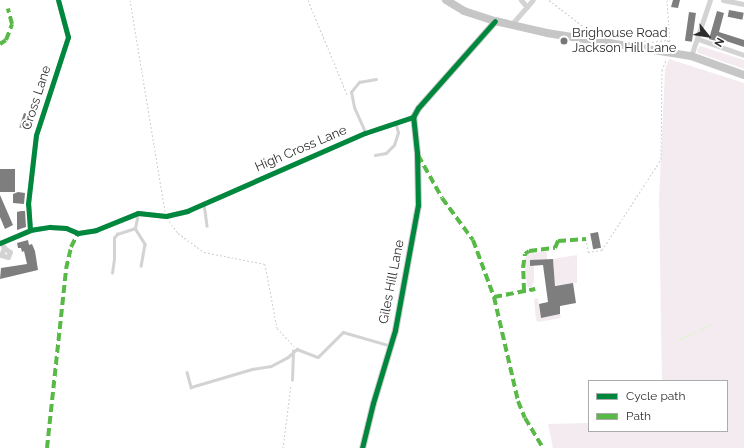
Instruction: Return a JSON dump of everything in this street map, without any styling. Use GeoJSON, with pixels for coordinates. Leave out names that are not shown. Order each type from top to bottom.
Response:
{"type":"FeatureCollection","features":[{"type":"Feature","properties":{"kind":"main road"},"geometry":{"type":"LineString","coordinates":[[446,0],[464,11],[495,21],[547,33],[691,56],[744,75]]}},
{"type":"Feature","properties":{"kind":"street","name":"Cross Lane"},"geometry":{"type":"LineString","coordinates":[[30,230],[28,204],[36,135],[68,37],[58,0]]}},
{"type":"Feature","properties":{"kind":"street"},"geometry":{"type":"LineString","coordinates":[[521,0],[527,7]]}},
{"type":"Feature","properties":{"kind":"street"},"geometry":{"type":"LineString","coordinates":[[511,25],[533,0]]}},
{"type":"Feature","properties":{"kind":"street"},"geometry":{"type":"LineString","coordinates":[[691,56],[710,0]]}},
{"type":"Feature","properties":{"kind":"street"},"geometry":{"type":"LineString","coordinates":[[723,0],[744,4]]}},
{"type":"Feature","properties":{"kind":"street"},"geometry":{"type":"LineString","coordinates":[[414,117],[418,108],[495,21]]}},
{"type":"Feature","properties":{"kind":"street"},"geometry":{"type":"LineString","coordinates":[[698,39],[744,55]]}},
{"type":"Feature","properties":{"kind":"street","name":"High Cross Lane"},"geometry":{"type":"LineString","coordinates":[[30,230],[55,227],[66,228],[78,233],[96,230],[138,213],[166,216],[187,211],[365,133],[414,117]]}},
{"type":"Feature","properties":{"kind":"street","name":"Giles Hill Lane"},"geometry":{"type":"LineString","coordinates":[[362,448],[373,403],[391,346],[418,205],[417,153],[414,117]]}},
{"type":"Feature","properties":{"kind":"street"},"geometry":{"type":"LineString","coordinates":[[4,248],[1,242],[30,230]]}},
{"type":"Feature","properties":{"kind":"lane"},"geometry":{"type":"LineString","coordinates":[[365,133],[354,107],[351,92],[359,82],[376,79]]}},
{"type":"Feature","properties":{"kind":"lane"},"geometry":{"type":"LineString","coordinates":[[374,155],[386,153],[394,145],[398,133],[396,124]]}},
{"type":"Feature","properties":{"kind":"lane"},"geometry":{"type":"LineString","coordinates":[[204,203],[207,226]]}},
{"type":"Feature","properties":{"kind":"lane"},"geometry":{"type":"LineString","coordinates":[[138,213],[135,228],[145,244],[141,266]]}},
{"type":"Feature","properties":{"kind":"lane"},"geometry":{"type":"LineString","coordinates":[[112,273],[114,238],[117,234],[135,228]]}},
{"type":"Feature","properties":{"kind":"lane"},"geometry":{"type":"LineString","coordinates":[[187,372],[191,387],[252,369],[271,366],[288,357],[293,350],[297,349],[318,357],[343,332],[391,346]]}},
{"type":"Feature","properties":{"kind":"lane"},"geometry":{"type":"LineString","coordinates":[[292,380],[293,350]]}},
{"type":"Feature","properties":{"kind":"path"},"geometry":{"type":"LineString","coordinates":[[130,0],[166,216],[178,233],[204,252],[265,264],[277,328],[297,349]]}},
{"type":"Feature","properties":{"kind":"path"},"geometry":{"type":"LineString","coordinates":[[308,0],[349,99],[354,107]]}},
{"type":"Feature","properties":{"kind":"path"},"geometry":{"type":"LineString","coordinates":[[549,0],[594,34]]}},
{"type":"Feature","properties":{"kind":"path"},"geometry":{"type":"LineString","coordinates":[[586,239],[588,252],[602,250],[661,159],[662,70],[671,43],[667,0]]}},
{"type":"Feature","properties":{"kind":"path"},"geometry":{"type":"LineString","coordinates":[[638,40],[652,42],[667,40],[671,43]]}},
{"type":"Feature","properties":{"kind":"path"},"geometry":{"type":"LineString","coordinates":[[283,448],[292,380]]}},
{"type":"Feature","properties":{"kind":"shaded area"},"geometry":{"type":"Polygon","coordinates":[[[700,46],[744,60],[744,69],[698,53],[697,50],[700,46]]]}},
{"type":"Feature","properties":{"kind":"shaded area"},"geometry":{"type":"Polygon","coordinates":[[[669,59],[744,83],[744,448],[553,448],[548,424],[588,423],[588,432],[728,432],[728,380],[662,380],[659,200],[665,69],[669,59]]]}},
{"type":"Feature","properties":{"kind":"shaded area"},"geometry":{"type":"Polygon","coordinates":[[[531,252],[547,252],[547,259],[530,261],[530,266],[534,265],[534,282],[531,287],[527,287],[524,259],[531,252]]]}},
{"type":"Feature","properties":{"kind":"shaded area"},"geometry":{"type":"Polygon","coordinates":[[[577,255],[577,283],[555,285],[553,259],[577,255]]]}},
{"type":"Feature","properties":{"kind":"shaded area"},"geometry":{"type":"Polygon","coordinates":[[[538,298],[541,318],[560,314],[561,318],[538,322],[536,320],[534,299],[538,298]]]}},
{"type":"Feature","properties":{"kind":"building"},"geometry":{"type":"Polygon","coordinates":[[[673,0],[680,0],[678,8],[671,7],[673,0]]]}},
{"type":"Feature","properties":{"kind":"building"},"geometry":{"type":"Polygon","coordinates":[[[729,10],[744,13],[742,20],[728,17],[729,10]]]}},
{"type":"Feature","properties":{"kind":"building"},"geometry":{"type":"Polygon","coordinates":[[[717,11],[724,13],[719,32],[744,40],[744,47],[717,38],[716,41],[709,39],[717,11]]]}},
{"type":"Feature","properties":{"kind":"building"},"geometry":{"type":"Polygon","coordinates":[[[689,12],[696,13],[692,42],[685,41],[689,12]]]}},
{"type":"Feature","properties":{"kind":"building"},"geometry":{"type":"Polygon","coordinates":[[[24,113],[33,116],[28,130],[19,127],[24,113]]]}},
{"type":"Feature","properties":{"kind":"building"},"geometry":{"type":"Polygon","coordinates":[[[0,169],[15,169],[15,192],[0,192],[0,169]]]}},
{"type":"Feature","properties":{"kind":"building"},"geometry":{"type":"Polygon","coordinates":[[[18,192],[25,193],[24,204],[13,203],[13,194],[18,192]]]}},
{"type":"Feature","properties":{"kind":"building"},"geometry":{"type":"Polygon","coordinates":[[[0,195],[13,225],[5,229],[0,217],[0,195]]]}},
{"type":"Feature","properties":{"kind":"building"},"geometry":{"type":"Polygon","coordinates":[[[25,211],[26,227],[17,230],[17,212],[25,211]]]}},
{"type":"Feature","properties":{"kind":"building"},"geometry":{"type":"Polygon","coordinates":[[[598,232],[601,248],[593,249],[590,234],[598,232]]]}},
{"type":"Feature","properties":{"kind":"building"},"geometry":{"type":"Polygon","coordinates":[[[28,240],[29,245],[32,244],[35,251],[38,270],[0,279],[1,268],[27,264],[24,251],[22,252],[21,248],[18,248],[17,243],[28,240]]]}},
{"type":"Feature","properties":{"kind":"building"},"geometry":{"type":"Polygon","coordinates":[[[553,259],[555,286],[573,283],[576,303],[560,306],[560,314],[541,318],[539,304],[548,302],[543,265],[530,266],[530,260],[553,259]]]}},
{"type":"Feature","properties":{"kind":"waterway"},"geometry":{"type":"LineString","coordinates":[[700,331],[711,325]]}},
{"type":"Feature","properties":{"kind":"waterway"},"geometry":{"type":"LineString","coordinates":[[679,340],[694,333]]}},
{"type":"Feature","properties":{"kind":"marked path"},"geometry":{"type":"LineString","coordinates":[[0,44],[6,40],[12,24],[8,9]]}},
{"type":"Feature","properties":{"kind":"marked path"},"geometry":{"type":"LineString","coordinates":[[418,155],[442,198],[473,240],[494,297],[518,401],[525,418],[543,448]]}},
{"type":"Feature","properties":{"kind":"marked path"},"geometry":{"type":"LineString","coordinates":[[47,448],[66,269],[71,247],[78,233]]}},
{"type":"Feature","properties":{"kind":"marked path"},"geometry":{"type":"LineString","coordinates":[[524,291],[523,268],[525,254],[529,251],[555,248],[558,241],[586,239]]}},
{"type":"Feature","properties":{"kind":"marked path"},"geometry":{"type":"LineString","coordinates":[[494,297],[535,289]]}},
{"type":"Feature","properties":{"kind":"cycle path"},"geometry":{"type":"LineString","coordinates":[[30,230],[28,204],[36,135],[68,37],[58,0]]}},
{"type":"Feature","properties":{"kind":"cycle path"},"geometry":{"type":"LineString","coordinates":[[0,243],[30,230],[50,227],[66,228],[78,233],[96,230],[138,213],[166,216],[187,211],[365,133],[413,117],[418,108],[495,21]]}},
{"type":"Feature","properties":{"kind":"cycle path"},"geometry":{"type":"LineString","coordinates":[[362,448],[373,403],[395,330],[418,205],[417,153],[413,117]]}},
{"type":"Feature","properties":{"kind":"place","name":"Brighouse Road Jackson Hill Lane"},"geometry":{"type":"Point","coordinates":[564,41]}}]}
